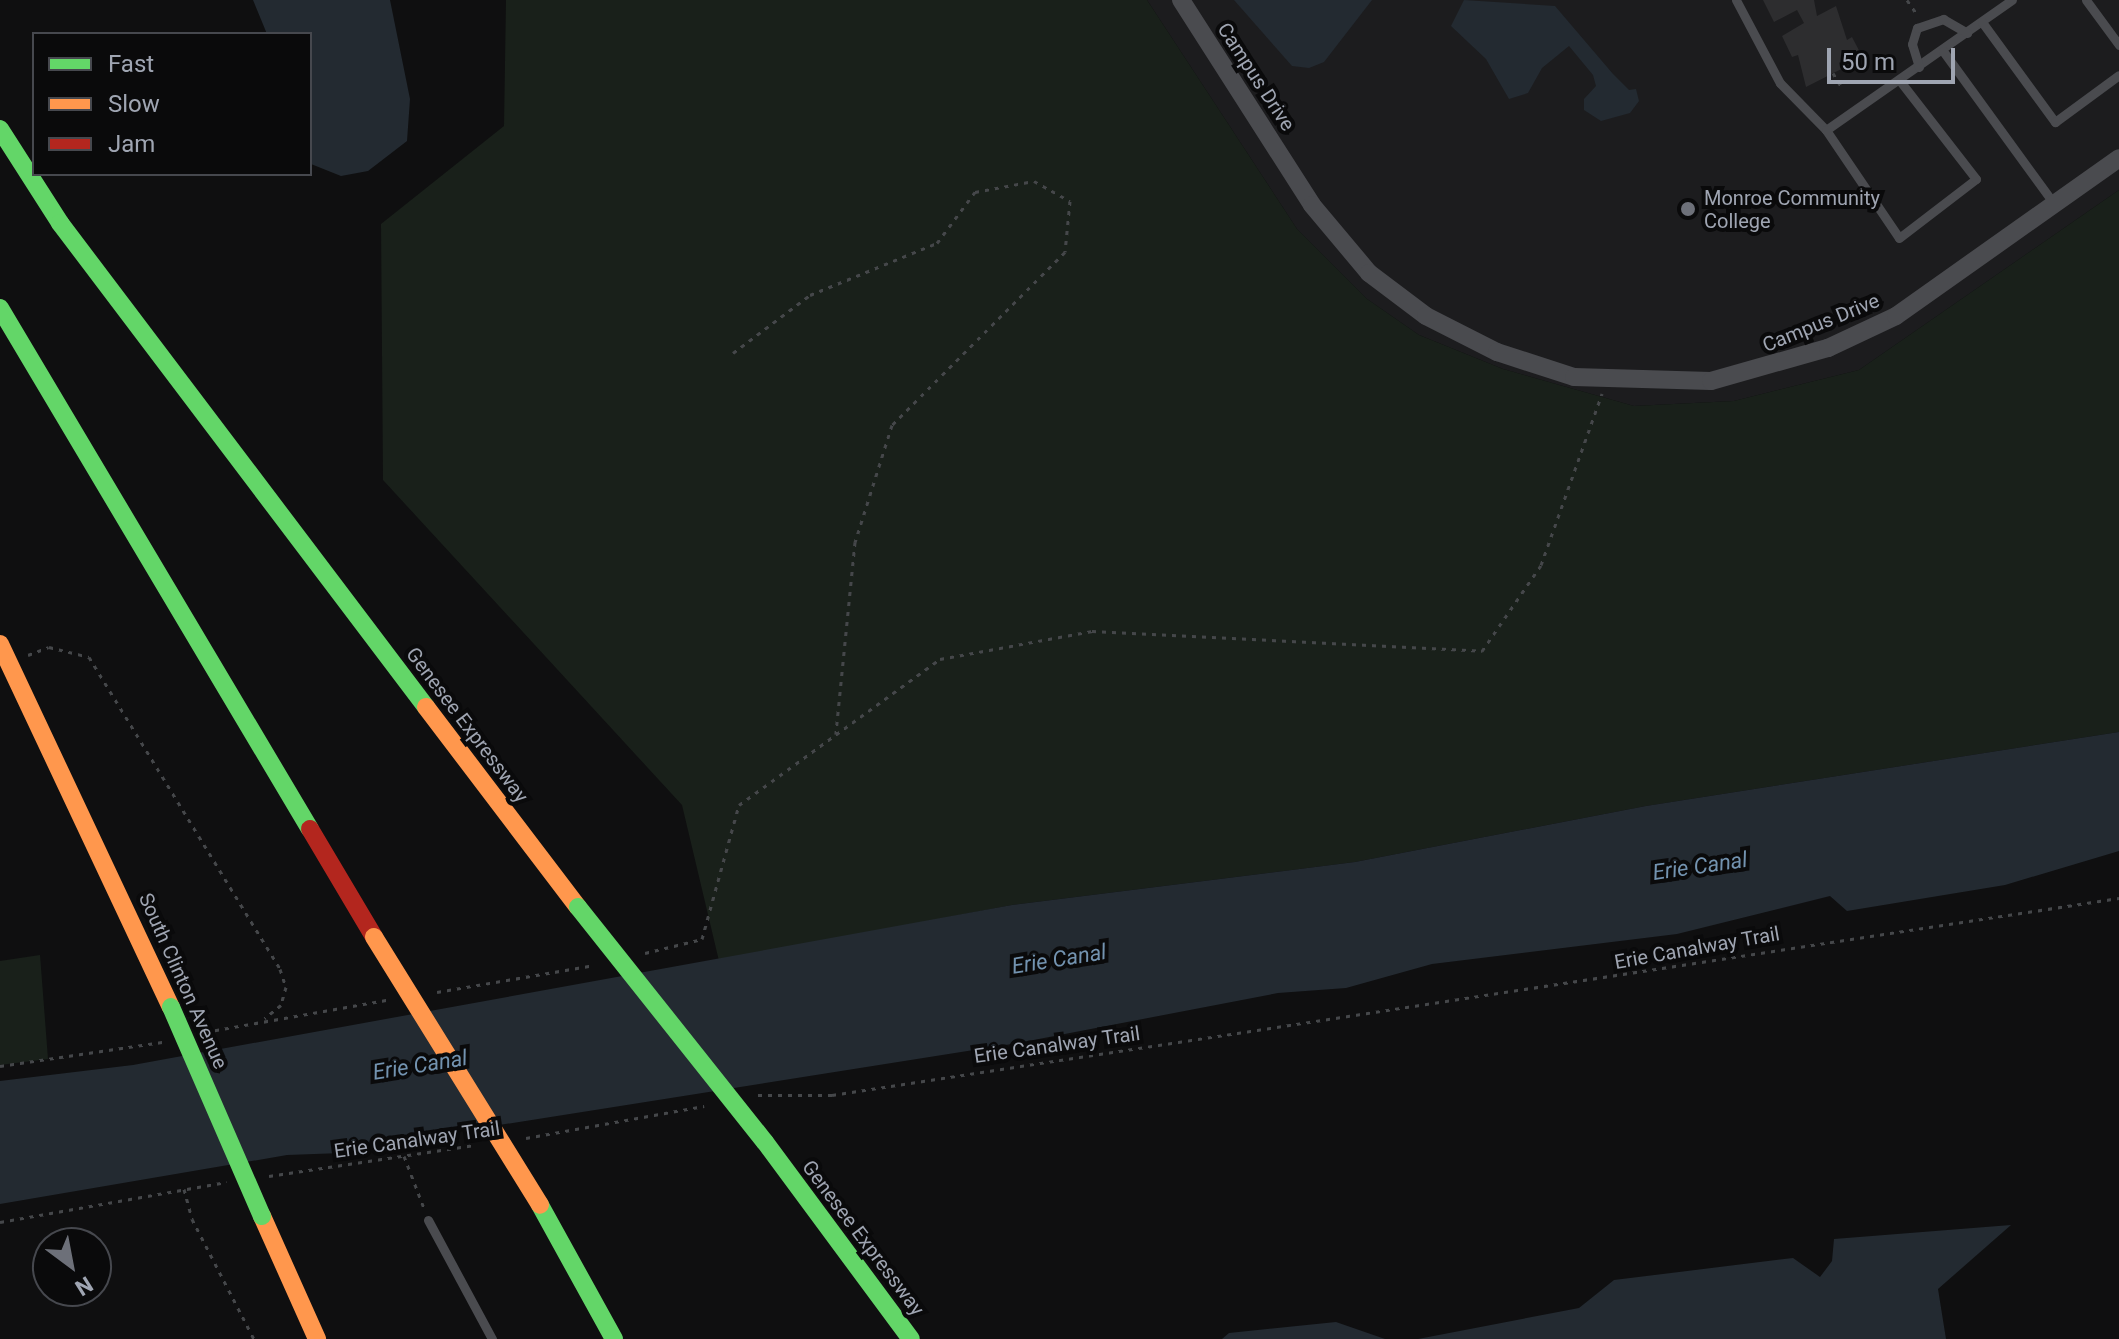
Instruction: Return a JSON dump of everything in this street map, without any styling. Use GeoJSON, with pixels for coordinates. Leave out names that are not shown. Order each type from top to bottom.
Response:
{"type":"FeatureCollection","features":[{"type":"Feature","properties":{"kind":"main road","name":"Genesee Expressway"},"geometry":{"type":"LineString","coordinates":[[0,129],[60,223],[578,907],[765,1142],[911,1339]]}},
{"type":"Feature","properties":{"kind":"main road"},"geometry":{"type":"LineString","coordinates":[[0,308],[374,937],[540,1205],[614,1339]]}},
{"type":"Feature","properties":{"kind":"main road","name":"South Clinton Avenue"},"geometry":{"type":"LineString","coordinates":[[0,644],[171,1007],[317,1339]]}},
{"type":"Feature","properties":{"kind":"street","name":"Campus Drive"},"geometry":{"type":"LineString","coordinates":[[1181,0],[1312,205],[1369,273],[1426,316],[1497,352],[1574,377],[1711,381],[1828,348],[1896,316],[2119,158]]}},
{"type":"Feature","properties":{"kind":"lane"},"geometry":{"type":"LineString","coordinates":[[1736,0],[1780,83],[1826,130],[1899,238],[1976,179],[1900,81]]}},
{"type":"Feature","properties":{"kind":"lane"},"geometry":{"type":"LineString","coordinates":[[1826,130],[2012,0]]}},
{"type":"Feature","properties":{"kind":"lane"},"geometry":{"type":"LineString","coordinates":[[2086,0],[2119,45]]}},
{"type":"Feature","properties":{"kind":"lane"},"geometry":{"type":"LineString","coordinates":[[1919,67],[1912,44],[1917,28],[1943,19],[1967,33]]}},
{"type":"Feature","properties":{"kind":"lane"},"geometry":{"type":"LineString","coordinates":[[1982,22],[2055,122],[2119,75]]}},
{"type":"Feature","properties":{"kind":"lane"},"geometry":{"type":"LineString","coordinates":[[1943,51],[2055,205]]}},
{"type":"Feature","properties":{"kind":"lane"},"geometry":{"type":"LineString","coordinates":[[428,1220],[492,1339]]}},
{"type":"Feature","properties":{"kind":"path"},"geometry":{"type":"LineString","coordinates":[[1907,0],[1916,13]]}},
{"type":"Feature","properties":{"kind":"path"},"geometry":{"type":"LineString","coordinates":[[1833,73],[1842,88]]}},
{"type":"Feature","properties":{"kind":"path"},"geometry":{"type":"LineString","coordinates":[[733,353],[810,295],[937,243],[975,192],[1034,181],[1070,201],[1065,252],[892,425],[855,542],[836,734]]}},
{"type":"Feature","properties":{"kind":"path"},"geometry":{"type":"LineString","coordinates":[[643,953],[702,939],[739,805],[940,659],[1092,631],[1482,651],[1541,565],[1607,380]]}},
{"type":"Feature","properties":{"kind":"path"},"geometry":{"type":"LineString","coordinates":[[9,662],[49,647],[89,657],[280,969],[286,987],[281,1005],[262,1020]]}},
{"type":"Feature","properties":{"kind":"path","name":"Erie Canalway Trail"},"geometry":{"type":"LineString","coordinates":[[744,1098],[773,1092],[832,1095],[2119,898]]}},
{"type":"Feature","properties":{"kind":"path"},"geometry":{"type":"LineString","coordinates":[[431,993],[598,964]]}},
{"type":"Feature","properties":{"kind":"path"},"geometry":{"type":"LineString","coordinates":[[203,1033],[262,1020],[400,998]]}},
{"type":"Feature","properties":{"kind":"path"},"geometry":{"type":"LineString","coordinates":[[0,1066],[173,1039]]}},
{"type":"Feature","properties":{"kind":"path","name":"Erie Canalway Trail"},"geometry":{"type":"LineString","coordinates":[[523,1138],[715,1104]]}},
{"type":"Feature","properties":{"kind":"path","name":"Erie Canalway Trail"},"geometry":{"type":"LineString","coordinates":[[262,1177],[479,1145]]}},
{"type":"Feature","properties":{"kind":"path"},"geometry":{"type":"LineString","coordinates":[[404,1156],[428,1220]]}},
{"type":"Feature","properties":{"kind":"path"},"geometry":{"type":"LineString","coordinates":[[0,1222],[231,1182]]}},
{"type":"Feature","properties":{"kind":"path"},"geometry":{"type":"LineString","coordinates":[[184,1189],[192,1219],[254,1339]]}},
{"type":"Feature","properties":{"kind":"shaded area"},"geometry":{"type":"Polygon","coordinates":[[[506,0],[1147,0],[1297,229],[1367,299],[1419,335],[1503,369],[1634,406],[1734,401],[1859,370],[2119,190],[2119,732],[1646,806],[1355,862],[1012,905],[719,961],[682,805],[383,480],[381,224],[504,126],[506,0]]]}},
{"type":"Feature","properties":{"kind":"shaded area","name":"Monroe Community College"},"geometry":{"type":"Polygon","coordinates":[[[1147,0],[2119,0],[2119,190],[1859,370],[1734,401],[1634,406],[1503,369],[1419,335],[1367,299],[1297,229],[1147,0]]]}},
{"type":"Feature","properties":{"kind":"shaded area"},"geometry":{"type":"Polygon","coordinates":[[[40,955],[48,1059],[0,1065],[0,961],[40,955]]]}},
{"type":"Feature","properties":{"kind":"water"},"geometry":{"type":"Polygon","coordinates":[[[253,0],[390,0],[410,99],[407,141],[368,171],[341,176],[312,164],[312,32],[266,32],[253,0]]]}},
{"type":"Feature","properties":{"kind":"water"},"geometry":{"type":"Polygon","coordinates":[[[1234,0],[1372,0],[1324,62],[1309,68],[1292,66],[1234,0]]]}},
{"type":"Feature","properties":{"kind":"water"},"geometry":{"type":"Polygon","coordinates":[[[1464,0],[1555,6],[1613,74],[1629,90],[1636,89],[1639,101],[1630,113],[1601,121],[1584,110],[1584,99],[1596,86],[1593,75],[1569,46],[1542,68],[1528,93],[1509,99],[1486,59],[1451,26],[1464,0]]]}},
{"type":"Feature","properties":{"kind":"water","name":"Erie Canal"},"geometry":{"type":"Polygon","coordinates":[[[2119,732],[2119,851],[2005,885],[1847,911],[1830,896],[1677,934],[1432,964],[1346,988],[1278,993],[1018,1043],[411,1139],[413,1148],[397,1151],[287,1155],[0,1204],[0,1081],[133,1065],[1012,905],[1355,862],[1646,806],[2119,732]]]}},
{"type":"Feature","properties":{"kind":"water"},"geometry":{"type":"Polygon","coordinates":[[[2011,1225],[1938,1289],[1946,1339],[1418,1339],[1579,1308],[1614,1280],[1793,1258],[1820,1277],[1832,1261],[1834,1239],[2011,1225]]]}},
{"type":"Feature","properties":{"kind":"water"},"geometry":{"type":"Polygon","coordinates":[[[1336,1322],[1385,1339],[1222,1339],[1229,1333],[1336,1322]]]}},
{"type":"Feature","properties":{"kind":"building"},"geometry":{"type":"Polygon","coordinates":[[[1763,0],[1814,0],[1817,16],[1836,6],[1847,40],[1852,37],[1863,58],[1806,87],[1798,55],[1792,57],[1782,36],[1804,23],[1797,10],[1774,22],[1763,0]]]}},
{"type":"Feature","properties":{"kind":"traffic: fast"},"geometry":{"type":"LineString","coordinates":[[0,129],[60,223],[426,707]]}},
{"type":"Feature","properties":{"kind":"traffic: fast"},"geometry":{"type":"LineString","coordinates":[[0,308],[310,829]]}},
{"type":"Feature","properties":{"kind":"traffic: fast"},"geometry":{"type":"LineString","coordinates":[[578,907],[765,1142]]}},
{"type":"Feature","properties":{"kind":"traffic: fast"},"geometry":{"type":"LineString","coordinates":[[171,1007],[262,1216]]}},
{"type":"Feature","properties":{"kind":"traffic: fast"},"geometry":{"type":"LineString","coordinates":[[765,1142],[911,1339]]}},
{"type":"Feature","properties":{"kind":"traffic: fast"},"geometry":{"type":"LineString","coordinates":[[540,1205],[614,1339]]}},
{"type":"Feature","properties":{"kind":"traffic: slow"},"geometry":{"type":"LineString","coordinates":[[0,644],[171,1007]]}},
{"type":"Feature","properties":{"kind":"traffic: slow"},"geometry":{"type":"LineString","coordinates":[[426,707],[578,907]]}},
{"type":"Feature","properties":{"kind":"traffic: slow"},"geometry":{"type":"LineString","coordinates":[[374,937],[540,1205]]}},
{"type":"Feature","properties":{"kind":"traffic: slow"},"geometry":{"type":"LineString","coordinates":[[262,1216],[317,1339]]}},
{"type":"Feature","properties":{"kind":"traffic: jam"},"geometry":{"type":"LineString","coordinates":[[310,829],[374,937]]}},
{"type":"Feature","properties":{"kind":"place","name":"Monroe Community College"},"geometry":{"type":"Point","coordinates":[1688,209]}}]}
